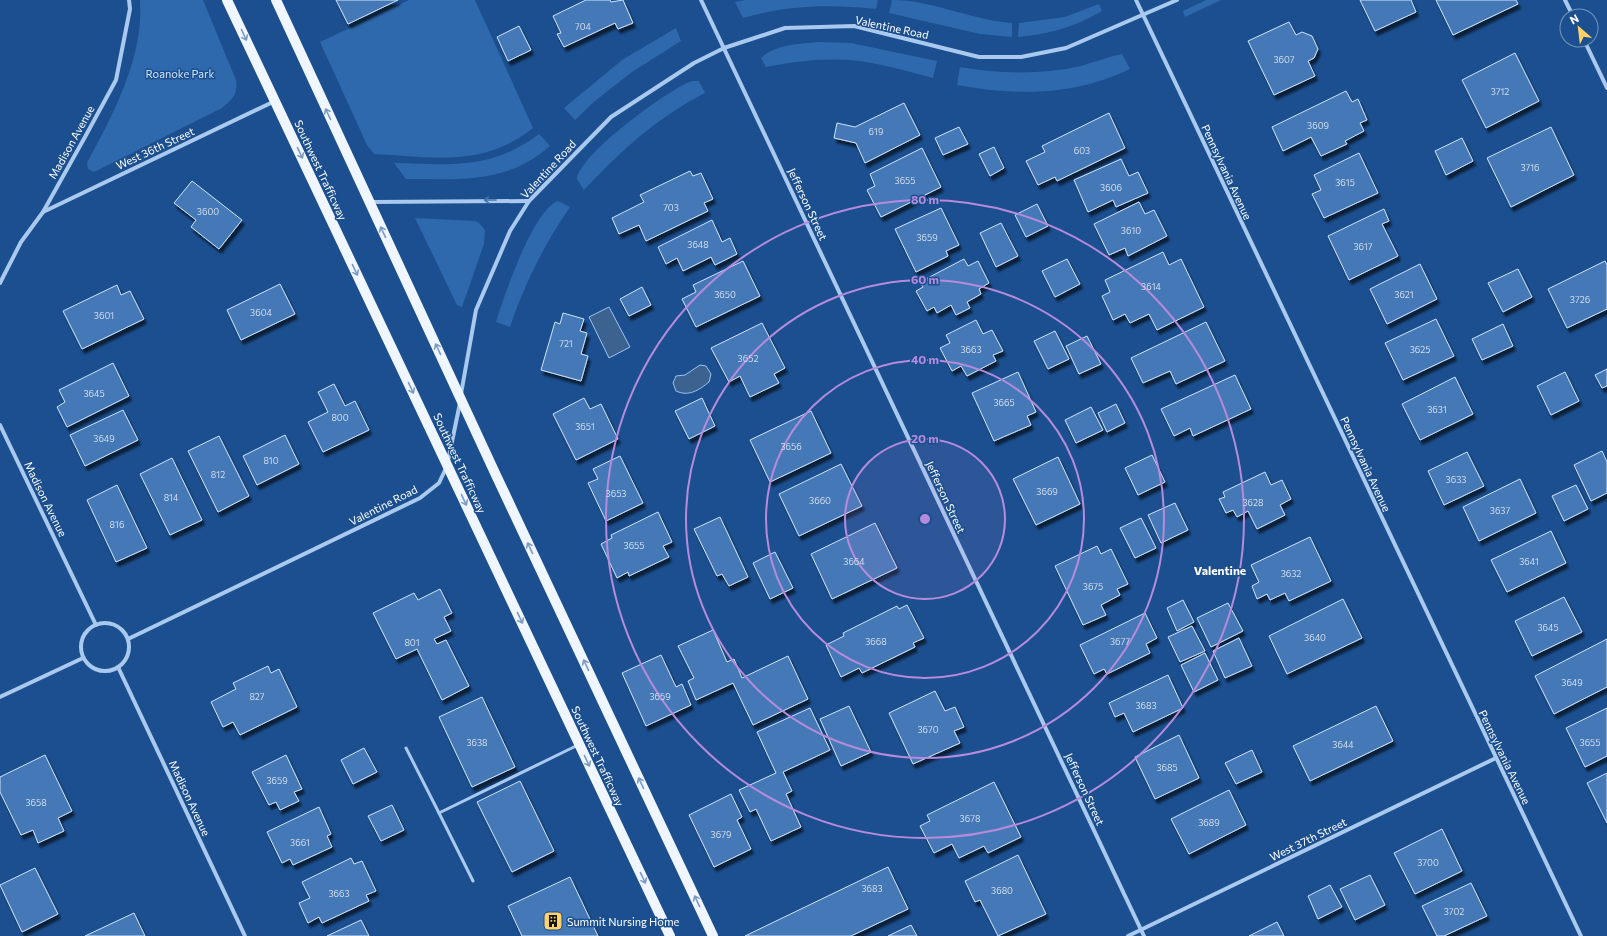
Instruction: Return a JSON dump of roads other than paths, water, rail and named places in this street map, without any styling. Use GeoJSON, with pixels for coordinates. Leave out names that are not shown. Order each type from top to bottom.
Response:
{"type":"FeatureCollection","features":[{"type":"Feature","properties":{"kind":"main road","name":"Southwest Trafficway"},"geometry":{"type":"LineString","coordinates":[[227,0],[670,936]]}},
{"type":"Feature","properties":{"kind":"main road"},"geometry":{"type":"LineString","coordinates":[[276,0],[713,936]]}},
{"type":"Feature","properties":{"kind":"street","name":"Madison Avenue"},"geometry":{"type":"LineString","coordinates":[[0,283],[21,242],[43,212],[116,80],[130,9],[129,0]]}},
{"type":"Feature","properties":{"kind":"street","name":"Jefferson Street"},"geometry":{"type":"LineString","coordinates":[[701,0],[1144,936]]}},
{"type":"Feature","properties":{"kind":"street","name":"Pennsylvania Avenue"},"geometry":{"type":"LineString","coordinates":[[1136,0],[1581,936]]}},
{"type":"Feature","properties":{"kind":"street","name":"Valentine Road"},"geometry":{"type":"LineString","coordinates":[[128,639],[420,498],[439,483],[447,465],[461,397],[476,310],[510,232],[529,201],[610,117],[694,63],[724,48],[785,28],[854,26],[979,57],[1021,57],[1066,48],[1177,0]]}},
{"type":"Feature","properties":{"kind":"street"},"geometry":{"type":"LineString","coordinates":[[1588,48],[1607,88]]}},
{"type":"Feature","properties":{"kind":"street","name":"West 36th Street"},"geometry":{"type":"LineString","coordinates":[[43,212],[275,101]]}},
{"type":"Feature","properties":{"kind":"street"},"geometry":{"type":"LineString","coordinates":[[369,202],[529,201]]}},
{"type":"Feature","properties":{"kind":"street","name":"Madison Avenue"},"geometry":{"type":"LineString","coordinates":[[0,425],[96,625]]}},
{"type":"Feature","properties":{"kind":"street"},"geometry":{"type":"LineString","coordinates":[[112,623],[124,632],[128,639],[130,646],[128,655],[118,668],[111,671],[98,670],[88,664],[83,658],[81,649],[84,634],[96,625],[112,623]]}},
{"type":"Feature","properties":{"kind":"street"},"geometry":{"type":"LineString","coordinates":[[0,697],[83,658]]}},
{"type":"Feature","properties":{"kind":"street","name":"Madison Avenue"},"geometry":{"type":"LineString","coordinates":[[118,668],[245,936]]}},
{"type":"Feature","properties":{"kind":"street","name":"West 37th Street"},"geometry":{"type":"LineString","coordinates":[[1128,936],[1496,758]]}},
{"type":"Feature","properties":{"kind":"lane"},"geometry":{"type":"LineString","coordinates":[[439,813],[580,745]]}},
{"type":"Feature","properties":{"kind":"lane"},"geometry":{"type":"LineString","coordinates":[[406,748],[473,880]]}},
{"type":"Feature","properties":{"kind":"place","name":"Summit Nursing Home"},"geometry":{"type":"Point","coordinates":[553,921]}},
{"type":"Feature","properties":{"kind":"district","name":"Valentine"},"geometry":{"type":"Point","coordinates":[1220,570]}},
{"type":"Feature","properties":{"kind":"park label","name":"Roanoke Park"},"geometry":{"type":"Point","coordinates":[180,73]}}]}
